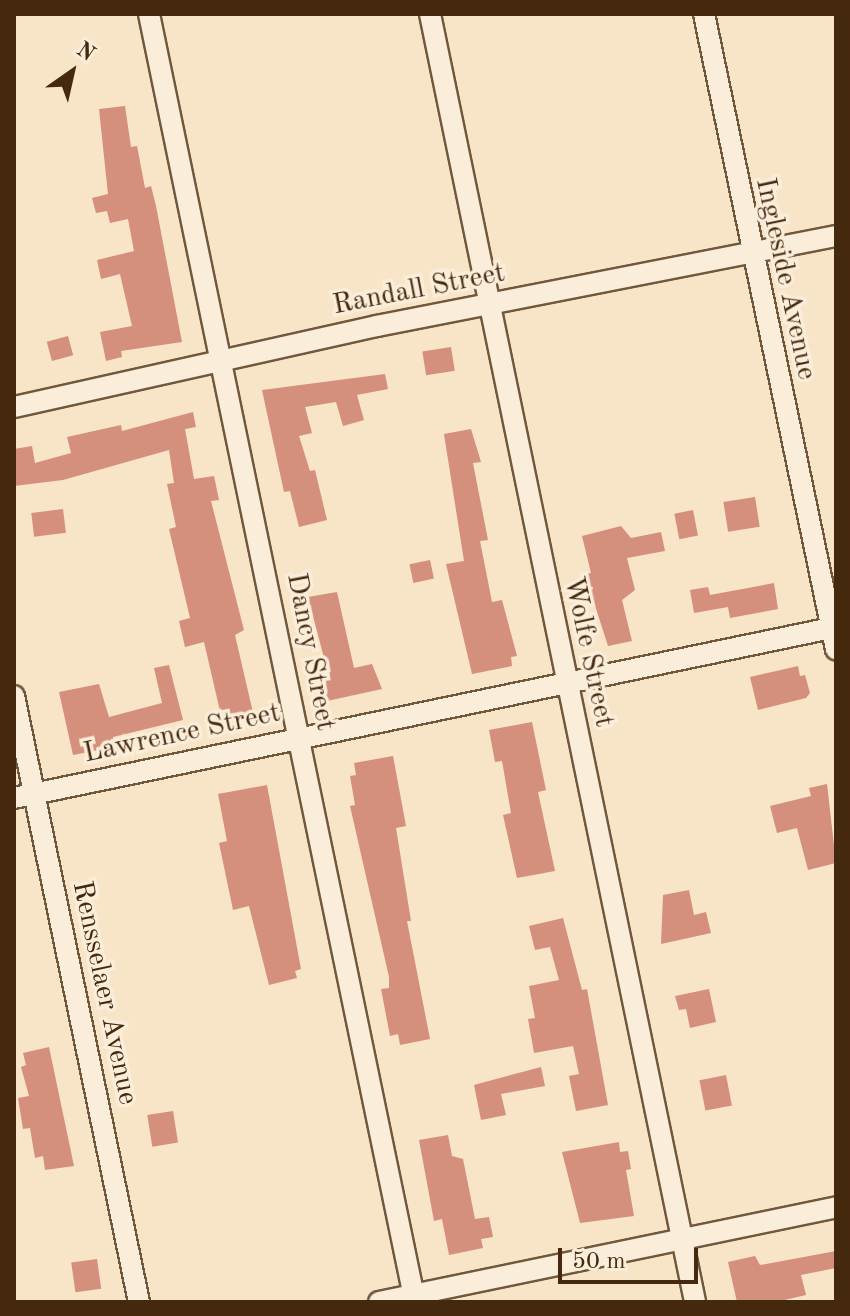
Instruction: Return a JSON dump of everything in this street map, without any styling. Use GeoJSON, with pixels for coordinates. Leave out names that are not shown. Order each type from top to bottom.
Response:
{"type":"FeatureCollection","features":[{"type":"Feature","properties":{"kind":"street","name":"Dancy Street"},"geometry":{"type":"LineString","coordinates":[[149,14],[414,1298]]}},
{"type":"Feature","properties":{"kind":"street","name":"Wolfe Street"},"geometry":{"type":"LineString","coordinates":[[430,14],[487,304],[695,1302]]}},
{"type":"Feature","properties":{"kind":"street","name":"Ingleside Avenue"},"geometry":{"type":"LineString","coordinates":[[704,14],[750,252],[836,649]]}},
{"type":"Feature","properties":{"kind":"street","name":"Randall Street"},"geometry":{"type":"LineString","coordinates":[[14,407],[487,304],[836,236]]}},
{"type":"Feature","properties":{"kind":"street","name":"Lawrence Street"},"geometry":{"type":"LineString","coordinates":[[24,796],[831,628]]}},
{"type":"Feature","properties":{"kind":"street","name":"Rensselaer Avenue"},"geometry":{"type":"LineString","coordinates":[[14,696],[24,796],[139,1302]]}},
{"type":"Feature","properties":{"kind":"street"},"geometry":{"type":"LineString","coordinates":[[379,1302],[414,1298],[682,1237],[836,1207]]}},
{"type":"Feature","properties":{"kind":"building"},"geometry":{"type":"Polygon","coordinates":[[[125,106],[131,147],[137,146],[145,188],[151,186],[156,206],[182,342],[121,351],[122,357],[106,361],[100,332],[132,326],[120,274],[101,279],[97,260],[134,251],[128,219],[110,223],[107,211],[96,213],[92,198],[108,194],[99,109],[125,106]]]}},
{"type":"Feature","properties":{"kind":"building"},"geometry":{"type":"Polygon","coordinates":[[[68,336],[73,355],[52,361],[47,342],[68,336]]]}},
{"type":"Feature","properties":{"kind":"building"},"geometry":{"type":"Polygon","coordinates":[[[451,347],[455,371],[426,375],[422,352],[451,347]]]}},
{"type":"Feature","properties":{"kind":"building"},"geometry":{"type":"Polygon","coordinates":[[[385,374],[388,389],[357,395],[364,420],[343,426],[336,402],[305,407],[312,433],[299,436],[310,471],[315,470],[327,520],[299,527],[290,491],[284,492],[262,390],[385,374]]]}},
{"type":"Feature","properties":{"kind":"building"},"geometry":{"type":"Polygon","coordinates":[[[193,412],[196,427],[185,429],[194,479],[214,476],[219,500],[211,501],[244,630],[235,635],[254,717],[223,724],[204,642],[185,647],[179,621],[190,618],[169,529],[176,527],[167,484],[174,483],[169,450],[63,480],[14,486],[14,449],[32,446],[35,463],[71,453],[67,437],[121,425],[122,431],[193,412]]]}},
{"type":"Feature","properties":{"kind":"building"},"geometry":{"type":"Polygon","coordinates":[[[471,429],[481,462],[473,463],[488,540],[480,541],[492,602],[502,600],[517,656],[511,657],[512,666],[472,674],[446,564],[464,561],[444,434],[471,429]]]}},
{"type":"Feature","properties":{"kind":"building"},"geometry":{"type":"Polygon","coordinates":[[[755,497],[760,527],[728,532],[723,502],[755,497]]]}},
{"type":"Feature","properties":{"kind":"building"},"geometry":{"type":"Polygon","coordinates":[[[63,509],[66,533],[34,537],[31,513],[63,509]]]}},
{"type":"Feature","properties":{"kind":"building"},"geometry":{"type":"Polygon","coordinates":[[[693,510],[698,536],[679,539],[674,514],[693,510]]]}},
{"type":"Feature","properties":{"kind":"building"},"geometry":{"type":"Polygon","coordinates":[[[621,526],[631,538],[661,532],[665,551],[627,558],[635,590],[622,600],[632,641],[608,646],[585,574],[591,573],[582,536],[621,526]]]}},
{"type":"Feature","properties":{"kind":"building"},"geometry":{"type":"Polygon","coordinates":[[[430,560],[434,579],[413,583],[409,564],[430,560]]]}},
{"type":"Feature","properties":{"kind":"building"},"geometry":{"type":"Polygon","coordinates":[[[774,583],[778,609],[730,618],[728,607],[694,613],[690,590],[708,587],[710,595],[774,583]]]}},
{"type":"Feature","properties":{"kind":"building"},"geometry":{"type":"Polygon","coordinates":[[[337,592],[354,668],[372,664],[382,689],[327,701],[321,675],[328,673],[308,597],[337,592]]]}},
{"type":"Feature","properties":{"kind":"building"},"geometry":{"type":"Polygon","coordinates":[[[169,665],[183,720],[113,737],[114,747],[73,755],[59,692],[99,684],[109,717],[162,703],[154,668],[169,665]]]}},
{"type":"Feature","properties":{"kind":"building"},"geometry":{"type":"Polygon","coordinates":[[[798,666],[800,676],[805,675],[810,693],[806,698],[758,710],[750,677],[798,666]]]}},
{"type":"Feature","properties":{"kind":"building"},"geometry":{"type":"Polygon","coordinates":[[[532,722],[546,790],[538,792],[555,871],[517,878],[503,815],[511,813],[502,761],[495,762],[489,730],[532,722]]]}},
{"type":"Feature","properties":{"kind":"building"},"geometry":{"type":"Polygon","coordinates":[[[393,756],[406,826],[396,828],[411,921],[407,921],[430,1039],[400,1045],[398,1034],[390,1036],[381,989],[389,988],[389,977],[350,806],[355,805],[350,776],[356,775],[354,763],[393,756]]]}},
{"type":"Feature","properties":{"kind":"building"},"geometry":{"type":"Polygon","coordinates":[[[827,784],[836,863],[808,870],[797,828],[777,833],[770,806],[811,796],[809,788],[827,784]]]}},
{"type":"Feature","properties":{"kind":"building"},"geometry":{"type":"Polygon","coordinates":[[[267,785],[301,969],[295,971],[297,978],[269,985],[249,906],[233,910],[219,843],[227,841],[218,794],[267,785]]]}},
{"type":"Feature","properties":{"kind":"building"},"geometry":{"type":"Polygon","coordinates":[[[689,890],[694,915],[706,912],[711,933],[661,944],[663,895],[689,890]]]}},
{"type":"Feature","properties":{"kind":"building"},"geometry":{"type":"Polygon","coordinates":[[[563,918],[582,990],[587,989],[608,1105],[576,1111],[569,1076],[579,1074],[573,1046],[534,1053],[528,1019],[535,1018],[529,986],[559,980],[550,947],[535,950],[529,926],[563,918]]]}},
{"type":"Feature","properties":{"kind":"building"},"geometry":{"type":"Polygon","coordinates":[[[709,989],[716,1022],[690,1028],[686,1009],[679,1010],[675,996],[709,989]]]}},
{"type":"Feature","properties":{"kind":"building"},"geometry":{"type":"Polygon","coordinates":[[[49,1047],[74,1166],[45,1170],[43,1156],[35,1158],[30,1128],[23,1129],[18,1098],[29,1096],[21,1067],[26,1065],[23,1053],[49,1047]]]}},
{"type":"Feature","properties":{"kind":"building"},"geometry":{"type":"Polygon","coordinates":[[[541,1067],[545,1086],[501,1094],[506,1115],[481,1120],[474,1085],[541,1067]]]}},
{"type":"Feature","properties":{"kind":"building"},"geometry":{"type":"Polygon","coordinates":[[[726,1075],[732,1105],[705,1111],[699,1080],[726,1075]]]}},
{"type":"Feature","properties":{"kind":"building"},"geometry":{"type":"Polygon","coordinates":[[[173,1111],[178,1143],[152,1147],[147,1115],[173,1111]]]}},
{"type":"Feature","properties":{"kind":"building"},"geometry":{"type":"Polygon","coordinates":[[[448,1135],[452,1156],[463,1159],[475,1219],[489,1217],[493,1237],[481,1239],[483,1248],[449,1255],[442,1219],[434,1221],[419,1140],[448,1135]]]}},
{"type":"Feature","properties":{"kind":"building"},"geometry":{"type":"Polygon","coordinates":[[[619,1142],[620,1152],[628,1151],[631,1169],[626,1170],[634,1216],[580,1223],[562,1152],[619,1142]]]}},
{"type":"Feature","properties":{"kind":"building"},"geometry":{"type":"Polygon","coordinates":[[[836,1251],[836,1268],[801,1275],[806,1295],[776,1302],[737,1302],[728,1262],[755,1256],[760,1265],[836,1251]]]}},
{"type":"Feature","properties":{"kind":"building"},"geometry":{"type":"Polygon","coordinates":[[[97,1259],[101,1289],[75,1292],[71,1263],[97,1259]]]}}]}
